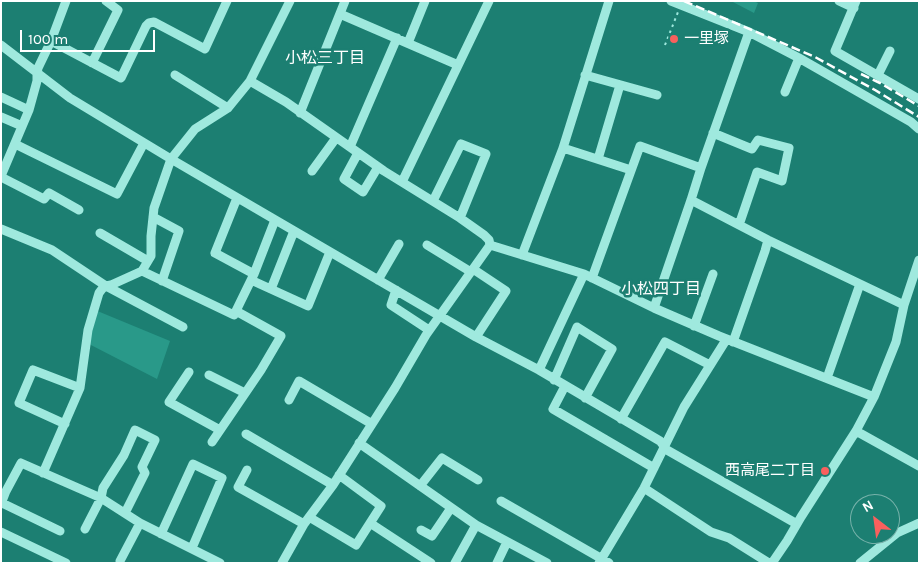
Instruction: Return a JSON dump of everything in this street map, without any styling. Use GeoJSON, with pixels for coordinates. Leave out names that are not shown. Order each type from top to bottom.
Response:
{"type":"FeatureCollection","features":[{"type":"Feature","properties":{"kind":"street"},"geometry":{"type":"LineString","coordinates":[[66,1],[51,41],[38,68],[37,81],[29,110],[1,177],[44,199],[49,193],[79,210]]}},
{"type":"Feature","properties":{"kind":"street"},"geometry":{"type":"LineString","coordinates":[[92,63],[118,10],[106,1]]}},
{"type":"Feature","properties":{"kind":"street"},"geometry":{"type":"LineString","coordinates":[[51,41],[121,78],[149,23],[154,22],[205,49],[227,1]]}},
{"type":"Feature","properties":{"kind":"street"},"geometry":{"type":"LineString","coordinates":[[43,473],[80,388],[88,330],[99,293],[106,286],[142,271],[151,256],[154,208],[171,159],[195,129],[228,108],[250,81],[290,1]]}},
{"type":"Feature","properties":{"kind":"street"},"geometry":{"type":"LineString","coordinates":[[300,113],[345,1]]}},
{"type":"Feature","properties":{"kind":"street"},"geometry":{"type":"LineString","coordinates":[[402,182],[488,1]]}},
{"type":"Feature","properties":{"kind":"street"},"geometry":{"type":"LineString","coordinates":[[522,255],[563,148],[609,1]]}},
{"type":"Feature","properties":{"kind":"street"},"geometry":{"type":"LineString","coordinates":[[671,1],[749,32],[799,58],[911,122],[919,129]]}},
{"type":"Feature","properties":{"kind":"street"},"geometry":{"type":"LineString","coordinates":[[839,1],[855,5],[836,51],[919,99]]}},
{"type":"Feature","properties":{"kind":"street"},"geometry":{"type":"LineString","coordinates":[[408,43],[422,2]]}},
{"type":"Feature","properties":{"kind":"street"},"geometry":{"type":"LineString","coordinates":[[340,14],[458,65]]}},
{"type":"Feature","properties":{"kind":"street"},"geometry":{"type":"LineString","coordinates":[[654,308],[749,32]]}},
{"type":"Feature","properties":{"kind":"street"},"geometry":{"type":"LineString","coordinates":[[350,147],[397,38]]}},
{"type":"Feature","properties":{"kind":"street"},"geometry":{"type":"LineString","coordinates":[[1,45],[70,98],[144,143],[476,337],[539,370],[660,442],[667,450],[797,524]]}},
{"type":"Feature","properties":{"kind":"street"},"geometry":{"type":"LineString","coordinates":[[878,76],[890,51]]}},
{"type":"Feature","properties":{"kind":"street"},"geometry":{"type":"LineString","coordinates":[[785,92],[799,58]]}},
{"type":"Feature","properties":{"kind":"street"},"geometry":{"type":"LineString","coordinates":[[175,75],[228,108]]}},
{"type":"Feature","properties":{"kind":"street"},"geometry":{"type":"LineString","coordinates":[[585,75],[657,95]]}},
{"type":"Feature","properties":{"kind":"street"},"geometry":{"type":"LineString","coordinates":[[250,81],[286,102],[378,167],[460,218],[484,235],[489,240],[490,245]]}},
{"type":"Feature","properties":{"kind":"street"},"geometry":{"type":"LineString","coordinates":[[598,159],[620,85]]}},
{"type":"Feature","properties":{"kind":"street"},"geometry":{"type":"LineString","coordinates":[[1,97],[29,110]]}},
{"type":"Feature","properties":{"kind":"street"},"geometry":{"type":"LineString","coordinates":[[1,117],[22,126]]}},
{"type":"Feature","properties":{"kind":"street"},"geometry":{"type":"LineString","coordinates":[[713,133],[752,148],[758,140],[789,148],[782,181],[757,172],[739,225]]}},
{"type":"Feature","properties":{"kind":"street"},"geometry":{"type":"LineString","coordinates":[[312,171],[336,138]]}},
{"type":"Feature","properties":{"kind":"street"},"geometry":{"type":"LineString","coordinates":[[15,144],[117,194],[144,143]]}},
{"type":"Feature","properties":{"kind":"street"},"geometry":{"type":"LineString","coordinates":[[433,201],[461,144],[486,154],[460,218]]}},
{"type":"Feature","properties":{"kind":"street"},"geometry":{"type":"LineString","coordinates":[[539,370],[588,276],[640,146],[701,168]]}},
{"type":"Feature","properties":{"kind":"street"},"geometry":{"type":"LineString","coordinates":[[563,148],[631,170]]}},
{"type":"Feature","properties":{"kind":"street"},"geometry":{"type":"LineString","coordinates":[[358,153],[344,179],[363,192],[378,167]]}},
{"type":"Feature","properties":{"kind":"street"},"geometry":{"type":"LineString","coordinates":[[237,198],[215,253],[271,289],[308,306],[330,252]]}},
{"type":"Feature","properties":{"kind":"street"},"geometry":{"type":"LineString","coordinates":[[691,200],[768,240],[904,305]]}},
{"type":"Feature","properties":{"kind":"street"},"geometry":{"type":"LineString","coordinates":[[153,217],[179,230],[162,280]]}},
{"type":"Feature","properties":{"kind":"street"},"geometry":{"type":"LineString","coordinates":[[142,271],[234,315],[275,220]]}},
{"type":"Feature","properties":{"kind":"street"},"geometry":{"type":"LineString","coordinates":[[1,229],[52,250],[106,286],[183,327]]}},
{"type":"Feature","properties":{"kind":"street"},"geometry":{"type":"LineString","coordinates":[[271,289],[294,231]]}},
{"type":"Feature","properties":{"kind":"street"},"geometry":{"type":"LineString","coordinates":[[100,233],[148,261]]}},
{"type":"Feature","properties":{"kind":"street"},"geometry":{"type":"LineString","coordinates":[[501,501],[604,561],[644,488],[684,407],[710,365],[729,341],[765,252],[768,240]]}},
{"type":"Feature","properties":{"kind":"street"},"geometry":{"type":"LineString","coordinates":[[378,280],[399,244]]}},
{"type":"Feature","properties":{"kind":"street"},"geometry":{"type":"LineString","coordinates":[[427,245],[506,291],[476,337]]}},
{"type":"Feature","properties":{"kind":"street"},"geometry":{"type":"LineString","coordinates":[[490,245],[588,276],[729,341],[874,397]]}},
{"type":"Feature","properties":{"kind":"street"},"geometry":{"type":"LineString","coordinates":[[282,563],[306,521],[333,485],[396,388],[429,330],[490,245]]}},
{"type":"Feature","properties":{"kind":"street"},"geometry":{"type":"LineString","coordinates":[[644,488],[711,532],[729,538],[771,563],[787,541],[856,431],[874,397],[896,342],[904,305],[919,260]]}},
{"type":"Feature","properties":{"kind":"street"},"geometry":{"type":"LineString","coordinates":[[694,326],[713,274]]}},
{"type":"Feature","properties":{"kind":"street"},"geometry":{"type":"LineString","coordinates":[[827,378],[860,284]]}},
{"type":"Feature","properties":{"kind":"street"},"geometry":{"type":"LineString","coordinates":[[396,290],[391,305],[429,330]]}},
{"type":"Feature","properties":{"kind":"street"},"geometry":{"type":"LineString","coordinates":[[212,442],[261,370],[281,336],[236,311]]}},
{"type":"Feature","properties":{"kind":"street"},"geometry":{"type":"LineString","coordinates":[[554,380],[577,327],[612,349],[585,398]]}},
{"type":"Feature","properties":{"kind":"street"},"geometry":{"type":"LineString","coordinates":[[621,419],[665,342],[710,365]]}},
{"type":"Feature","properties":{"kind":"street"},"geometry":{"type":"LineString","coordinates":[[65,424],[19,403],[33,370],[80,388]]}},
{"type":"Feature","properties":{"kind":"street"},"geometry":{"type":"LineString","coordinates":[[189,372],[169,402],[220,430]]}},
{"type":"Feature","properties":{"kind":"street"},"geometry":{"type":"LineString","coordinates":[[210,376],[245,393]]}},
{"type":"Feature","properties":{"kind":"street"},"geometry":{"type":"LineString","coordinates":[[289,400],[299,381],[372,424]]}},
{"type":"Feature","properties":{"kind":"street"},"geometry":{"type":"LineString","coordinates":[[565,386],[553,409],[654,468]]}},
{"type":"Feature","properties":{"kind":"street"},"geometry":{"type":"LineString","coordinates":[[85,529],[101,498],[103,488],[124,454],[135,430],[155,440],[142,467],[145,473],[125,513]]}},
{"type":"Feature","properties":{"kind":"street"},"geometry":{"type":"LineString","coordinates":[[856,431],[919,466]]}},
{"type":"Feature","properties":{"kind":"street"},"geometry":{"type":"LineString","coordinates":[[246,434],[333,485]]}},
{"type":"Feature","properties":{"kind":"street"},"geometry":{"type":"LineString","coordinates":[[359,443],[476,525],[544,562]]}},
{"type":"Feature","properties":{"kind":"street"},"geometry":{"type":"LineString","coordinates":[[420,486],[442,458],[478,480]]}},
{"type":"Feature","properties":{"kind":"street"},"geometry":{"type":"LineString","coordinates":[[60,531],[1,504],[4,490],[21,463],[101,498],[140,523],[220,563]]}},
{"type":"Feature","properties":{"kind":"street"},"geometry":{"type":"LineString","coordinates":[[161,534],[193,464],[222,478],[192,548]]}},
{"type":"Feature","properties":{"kind":"street"},"geometry":{"type":"LineString","coordinates":[[247,470],[238,487],[356,545],[381,506],[340,474]]}},
{"type":"Feature","properties":{"kind":"street"},"geometry":{"type":"LineString","coordinates":[[421,530],[432,536],[451,508]]}},
{"type":"Feature","properties":{"kind":"street"},"geometry":{"type":"LineString","coordinates":[[121,562],[140,523]]}},
{"type":"Feature","properties":{"kind":"street"},"geometry":{"type":"LineString","coordinates":[[370,523],[431,563]]}},
{"type":"Feature","properties":{"kind":"street"},"geometry":{"type":"LineString","coordinates":[[860,563],[897,533],[919,523]]}},
{"type":"Feature","properties":{"kind":"street"},"geometry":{"type":"LineString","coordinates":[[454,563],[476,525]]}},
{"type":"Feature","properties":{"kind":"street"},"geometry":{"type":"LineString","coordinates":[[1,532],[66,563]]}},
{"type":"Feature","properties":{"kind":"street"},"geometry":{"type":"LineString","coordinates":[[497,563],[507,542]]}},
{"type":"Feature","properties":{"kind":"path"},"geometry":{"type":"LineString","coordinates":[[665,45],[681,5]]}},
{"type":"Feature","properties":{"kind":"green space"},"geometry":{"type":"Polygon","coordinates":[[[731,1],[753,1],[758,3],[754,13],[731,1]]]}},
{"type":"Feature","properties":{"kind":"green space"},"geometry":{"type":"Polygon","coordinates":[[[95,310],[170,341],[157,379],[87,343],[95,310]]]}},
{"type":"Feature","properties":{"kind":"railway"},"geometry":{"type":"LineString","coordinates":[[684,1],[815,57],[919,117]]}},
{"type":"Feature","properties":{"kind":"railway"},"geometry":{"type":"LineString","coordinates":[[861,74],[919,106]]}},
{"type":"Feature","properties":{"kind":"place","name":"一里塚"},"geometry":{"type":"Point","coordinates":[674,39]}},
{"type":"Feature","properties":{"kind":"place","name":"西高尾二丁目"},"geometry":{"type":"Point","coordinates":[825,471]}},
{"type":"Feature","properties":{"kind":"district","name":"小松三丁目"},"geometry":{"type":"Point","coordinates":[325,58]}},
{"type":"Feature","properties":{"kind":"district","name":"小松四丁目"},"geometry":{"type":"Point","coordinates":[661,289]}}]}
